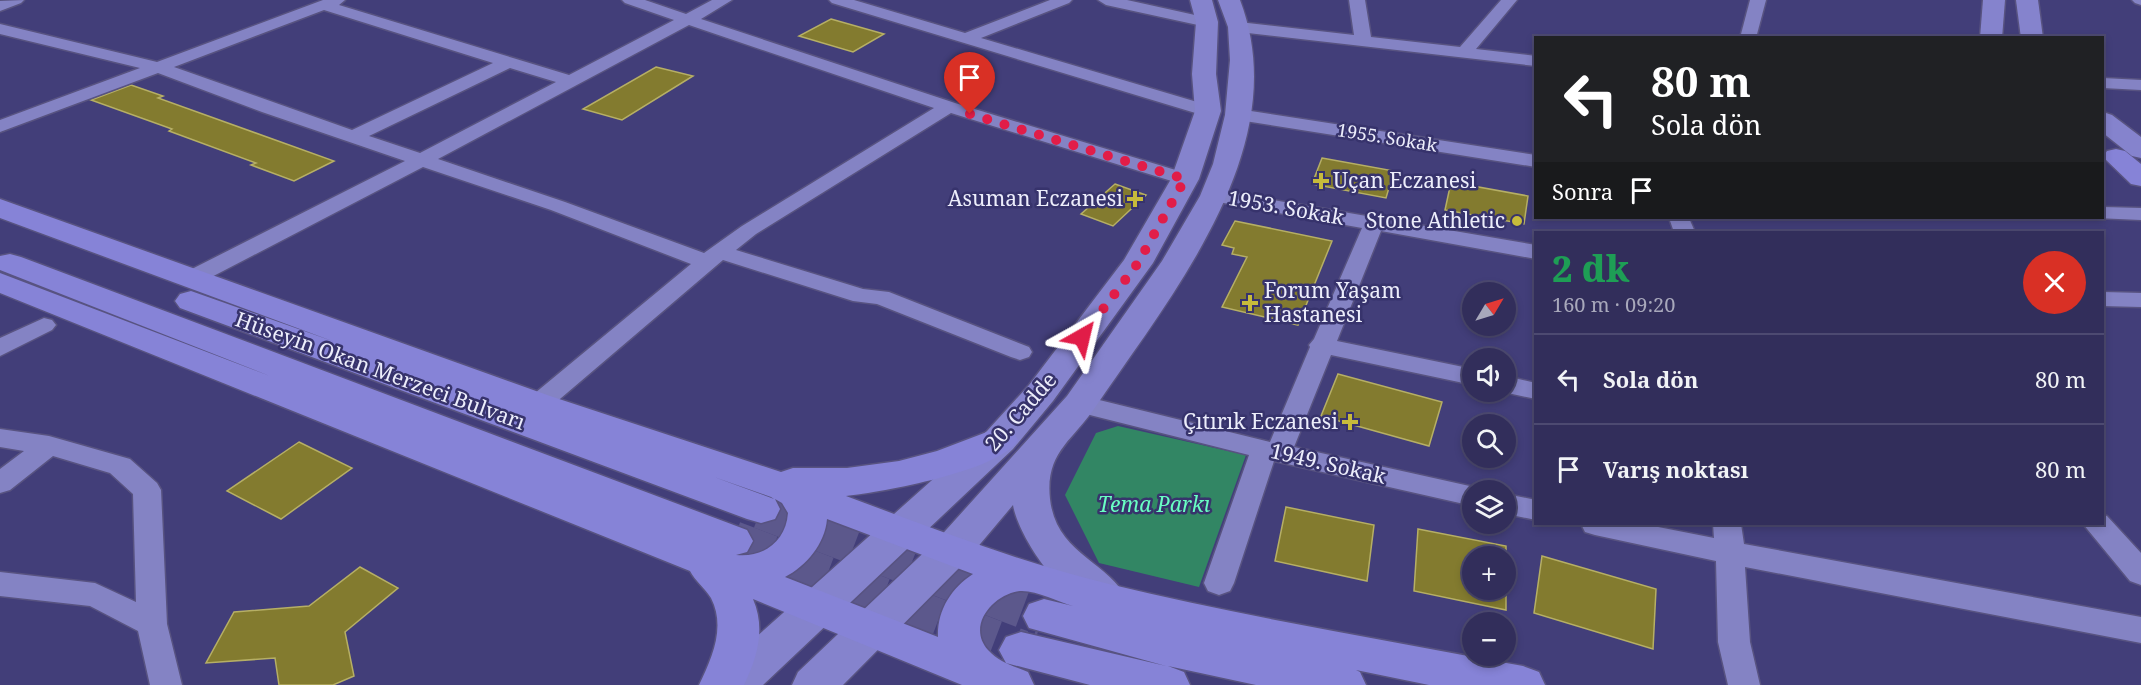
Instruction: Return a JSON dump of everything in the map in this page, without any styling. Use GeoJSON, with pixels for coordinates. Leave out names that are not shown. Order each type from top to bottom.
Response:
{"type":"FeatureCollection","features":[{"type":"Feature","properties":{"kind":"main road"},"geometry":{"type":"LineString","coordinates":[[2120,152],[2141,176]]}},
{"type":"Feature","properties":{"kind":"main road"},"geometry":{"type":"LineString","coordinates":[[0,208],[538,404],[765,491],[900,531],[1024,575],[1107,600],[1198,621],[1523,685]]}},
{"type":"Feature","properties":{"kind":"main road","name":"Hüseyin Okan Merzeci Bulvarı"},"geometry":{"type":"LineString","coordinates":[[0,228],[295,341],[765,491]]}},
{"type":"Feature","properties":{"kind":"main road","name":"Hüseyin Okan Merzeci Bulvarı"},"geometry":{"type":"LineString","coordinates":[[0,260],[730,555]]}},
{"type":"Feature","properties":{"kind":"main road"},"geometry":{"type":"LineString","coordinates":[[0,282],[689,554],[707,564],[722,579],[733,596],[739,615],[739,637],[734,657],[721,685]]}},
{"type":"Feature","properties":{"kind":"main road"},"geometry":{"type":"LineString","coordinates":[[765,491],[806,483],[896,476],[951,461],[1000,440]]}},
{"type":"Feature","properties":{"kind":"main road"},"geometry":{"type":"LineString","coordinates":[[730,555],[747,572],[777,562],[800,544],[806,533],[808,511],[795,493],[765,491]]}},
{"type":"Feature","properties":{"kind":"main road"},"geometry":{"type":"LineString","coordinates":[[689,554],[730,555],[817,609],[872,630],[1168,685]]}},
{"type":"Feature","properties":{"kind":"main road"},"geometry":{"type":"LineString","coordinates":[[1024,575],[1007,577],[978,592],[967,604],[958,629],[960,643],[974,667],[1016,657],[1168,648],[1344,685]]}},
{"type":"Feature","properties":{"kind":"street"},"geometry":{"type":"LineString","coordinates":[[0,6],[16,0]]}},
{"type":"Feature","properties":{"kind":"street"},"geometry":{"type":"LineString","coordinates":[[630,0],[949,107],[1185,179]]}},
{"type":"Feature","properties":{"kind":"street"},"geometry":{"type":"LineString","coordinates":[[192,278],[420,161],[724,0]]}},
{"type":"Feature","properties":{"kind":"street","name":"1955. Sokak"},"geometry":{"type":"LineString","coordinates":[[837,0],[1223,113],[1534,161]]}},
{"type":"Feature","properties":{"kind":"street"},"geometry":{"type":"LineString","coordinates":[[964,39],[1064,0]]}},
{"type":"Feature","properties":{"kind":"street"},"geometry":{"type":"LineString","coordinates":[[1106,0],[1219,12],[1363,40],[1534,61]]}},
{"type":"Feature","properties":{"kind":"street"},"geometry":{"type":"LineString","coordinates":[[1357,0],[1363,40]]}},
{"type":"Feature","properties":{"kind":"street"},"geometry":{"type":"LineString","coordinates":[[1465,52],[1509,0]]}},
{"type":"Feature","properties":{"kind":"street"},"geometry":{"type":"LineString","coordinates":[[1749,36],[1758,0]]}},
{"type":"Feature","properties":{"kind":"street"},"geometry":{"type":"LineString","coordinates":[[1991,36],[1994,0]]}},
{"type":"Feature","properties":{"kind":"street"},"geometry":{"type":"LineString","coordinates":[[2027,0],[2032,36]]}},
{"type":"Feature","properties":{"kind":"street"},"geometry":{"type":"LineString","coordinates":[[0,126],[330,3],[571,81]]}},
{"type":"Feature","properties":{"kind":"street","name":"20. Cadde"},"geometry":{"type":"LineString","coordinates":[[814,685],[951,551],[1079,404],[1177,262],[1214,196],[1226,164],[1223,113],[1204,74],[1219,12]]}},
{"type":"Feature","properties":{"kind":"street"},"geometry":{"type":"LineString","coordinates":[[0,29],[158,67],[420,161],[714,257],[861,296],[881,297],[1020,352]]}},
{"type":"Feature","properties":{"kind":"street"},"geometry":{"type":"LineString","coordinates":[[352,137],[508,62]]}},
{"type":"Feature","properties":{"kind":"street"},"geometry":{"type":"LineString","coordinates":[[2104,83],[2141,85]]}},
{"type":"Feature","properties":{"kind":"street"},"geometry":{"type":"LineString","coordinates":[[538,404],[714,257],[759,224],[949,107]]}},
{"type":"Feature","properties":{"kind":"street","name":"20. Cadde"},"geometry":{"type":"LineString","coordinates":[[733,685],[1000,440],[1041,393],[1138,263],[1223,113]]}},
{"type":"Feature","properties":{"kind":"street"},"geometry":{"type":"LineString","coordinates":[[2104,122],[2120,152]]}},
{"type":"Feature","properties":{"kind":"street","name":"1953. Sokak"},"geometry":{"type":"LineString","coordinates":[[1214,196],[1534,252]]}},
{"type":"Feature","properties":{"kind":"street"},"geometry":{"type":"LineString","coordinates":[[2104,213],[2141,214]]}},
{"type":"Feature","properties":{"kind":"street"},"geometry":{"type":"LineString","coordinates":[[1219,584],[1271,451],[1374,224]]}},
{"type":"Feature","properties":{"kind":"street"},"geometry":{"type":"LineString","coordinates":[[2122,300],[2141,316]]}},
{"type":"Feature","properties":{"kind":"street"},"geometry":{"type":"LineString","coordinates":[[0,348],[44,325]]}},
{"type":"Feature","properties":{"kind":"street"},"geometry":{"type":"LineString","coordinates":[[1321,345],[1462,375]]}},
{"type":"Feature","properties":{"kind":"street"},"geometry":{"type":"LineString","coordinates":[[1516,386],[1534,391]]}},
{"type":"Feature","properties":{"kind":"street","name":"1949. Sokak"},"geometry":{"type":"LineString","coordinates":[[1079,404],[1271,451],[1462,494]]}},
{"type":"Feature","properties":{"kind":"street"},"geometry":{"type":"LineString","coordinates":[[0,438],[50,445],[120,466],[147,490],[152,624],[166,685]]}},
{"type":"Feature","properties":{"kind":"street"},"geometry":{"type":"LineString","coordinates":[[0,483],[50,445]]}},
{"type":"Feature","properties":{"kind":"street"},"geometry":{"type":"LineString","coordinates":[[1040,449],[1032,468],[1029,488],[1031,508],[1038,529],[1065,566],[1107,600]]}},
{"type":"Feature","properties":{"kind":"street"},"geometry":{"type":"LineString","coordinates":[[1516,506],[1534,510]]}},
{"type":"Feature","properties":{"kind":"street"},"geometry":{"type":"LineString","coordinates":[[1600,525],[1730,554],[2141,630]]}},
{"type":"Feature","properties":{"kind":"street"},"geometry":{"type":"LineString","coordinates":[[1726,525],[1730,554],[1734,642],[1744,685]]}},
{"type":"Feature","properties":{"kind":"street"},"geometry":{"type":"LineString","coordinates":[[2098,525],[2141,573]]}},
{"type":"Feature","properties":{"kind":"street"},"geometry":{"type":"LineString","coordinates":[[0,584],[95,595],[152,624]]}},
{"type":"Feature","properties":{"kind":"green space","name":"Tema Parkı"},"geometry":{"type":"Polygon","coordinates":[[[1118,426],[1246,455],[1199,587],[1099,563],[1065,495],[1096,433],[1118,426]]]}},
{"type":"Feature","properties":{"kind":"building"},"geometry":{"type":"Polygon","coordinates":[[[831,19],[884,34],[853,52],[799,36],[831,19]]]}},
{"type":"Feature","properties":{"kind":"building"},"geometry":{"type":"Polygon","coordinates":[[[656,67],[693,76],[622,120],[583,109],[656,67]]]}},
{"type":"Feature","properties":{"kind":"building"},"geometry":{"type":"Polygon","coordinates":[[[131,85],[163,96],[158,98],[334,161],[294,181],[251,165],[256,163],[169,131],[172,129],[91,100],[131,85]]]}},
{"type":"Feature","properties":{"kind":"building"},"geometry":{"type":"Polygon","coordinates":[[[1322,158],[1394,171],[1386,198],[1312,184],[1322,158]]]}},
{"type":"Feature","properties":{"kind":"building"},"geometry":{"type":"Polygon","coordinates":[[[1451,182],[1528,196],[1524,224],[1445,210],[1451,182]]]}},
{"type":"Feature","properties":{"kind":"building"},"geometry":{"type":"Polygon","coordinates":[[[1115,184],[1146,195],[1113,226],[1081,214],[1115,184]]]}},
{"type":"Feature","properties":{"kind":"building"},"geometry":{"type":"Polygon","coordinates":[[[1235,221],[1332,241],[1298,325],[1222,307],[1247,257],[1232,254],[1234,248],[1222,245],[1235,221]]]}},
{"type":"Feature","properties":{"kind":"building"},"geometry":{"type":"Polygon","coordinates":[[[1338,374],[1442,402],[1429,446],[1321,416],[1338,374]]]}},
{"type":"Feature","properties":{"kind":"building"},"geometry":{"type":"Polygon","coordinates":[[[299,442],[352,468],[281,519],[227,491],[299,442]]]}},
{"type":"Feature","properties":{"kind":"building"},"geometry":{"type":"Polygon","coordinates":[[[1286,507],[1374,525],[1367,581],[1275,561],[1286,507]]]}},
{"type":"Feature","properties":{"kind":"building"},"geometry":{"type":"Polygon","coordinates":[[[1418,529],[1506,546],[1462,546],[1462,600],[1506,600],[1506,610],[1414,591],[1418,529]]]}},
{"type":"Feature","properties":{"kind":"building"},"geometry":{"type":"Polygon","coordinates":[[[1542,556],[1656,589],[1653,649],[1534,613],[1542,556]]]}},
{"type":"Feature","properties":{"kind":"building"},"geometry":{"type":"Polygon","coordinates":[[[360,567],[398,588],[345,632],[354,676],[333,685],[279,685],[275,658],[206,663],[234,612],[309,606],[360,567]]]}},
{"type":"Feature","properties":{"kind":"tunnel"},"geometry":{"type":"LineString","coordinates":[[761,509],[1044,616]]}},
{"type":"Feature","properties":{"kind":"tunnel"},"geometry":{"type":"LineString","coordinates":[[733,541],[1021,650]]}},
{"type":"Feature","properties":{"kind":"place","name":"Uçan Eczanesi"},"geometry":{"type":"Point","coordinates":[1321,181]}},
{"type":"Feature","properties":{"kind":"place","name":"Asuman Eczanesi"},"geometry":{"type":"Point","coordinates":[1135,199]}},
{"type":"Feature","properties":{"kind":"place","name":"Stone Athletic"},"geometry":{"type":"Point","coordinates":[1517,221]}},
{"type":"Feature","properties":{"kind":"place","name":"Forum Yaşam Hastanesi"},"geometry":{"type":"Point","coordinates":[1250,303]}},
{"type":"Feature","properties":{"kind":"place","name":"Çıtırık Eczanesi"},"geometry":{"type":"Point","coordinates":[1350,422]}},
{"type":"Feature","properties":{"kind":"route"},"geometry":{"type":"LineString","coordinates":[[970,114],[1185,179],[1138,263],[1082,337]]}}]}
